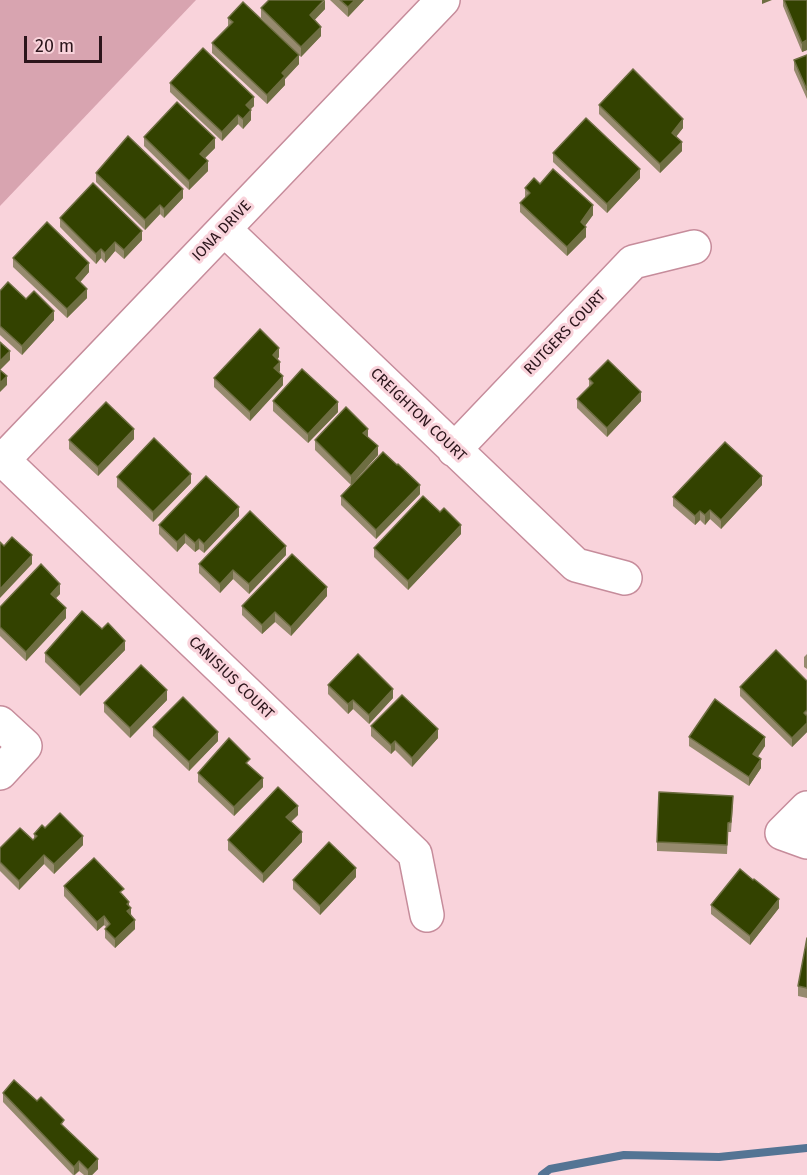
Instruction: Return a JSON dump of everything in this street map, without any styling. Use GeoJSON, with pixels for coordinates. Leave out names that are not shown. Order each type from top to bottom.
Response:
{"type":"FeatureCollection","features":[{"type":"Feature","properties":{"kind":"street","name":"IONA DRIVE"},"geometry":{"type":"LineString","coordinates":[[1,461],[443,0]]}},
{"type":"Feature","properties":{"kind":"street","name":"CREIGHTON COURT"},"geometry":{"type":"LineString","coordinates":[[224,229],[576,565],[625,578]]}},
{"type":"Feature","properties":{"kind":"street","name":"RUTGERS COURT"},"geometry":{"type":"LineString","coordinates":[[454,450],[633,262],[694,247]]}},
{"type":"Feature","properties":{"kind":"street","name":"CANISIUS COURT"},"geometry":{"type":"LineString","coordinates":[[1,461],[415,854],[427,915]]}},
{"type":"Feature","properties":{"kind":"street"},"geometry":{"type":"LineString","coordinates":[[0,723],[25,746],[0,772]]}},
{"type":"Feature","properties":{"kind":"street"},"geometry":{"type":"LineString","coordinates":[[795,838],[807,808]]}},
{"type":"Feature","properties":{"kind":"shaded area"},"geometry":{"type":"Polygon","coordinates":[[[0,0],[196,0],[0,206],[0,0]]]}},
{"type":"Feature","properties":{"kind":"building"},"geometry":{"type":"Polygon","coordinates":[[[269,0],[324,0],[310,15],[321,27],[301,47],[261,8],[269,0]]]}},
{"type":"Feature","properties":{"kind":"building"},"geometry":{"type":"Polygon","coordinates":[[[340,0],[355,0],[348,7],[340,0]]]}},
{"type":"Feature","properties":{"kind":"building"},"geometry":{"type":"Polygon","coordinates":[[[784,0],[807,0],[807,40],[802,43],[784,0]]]}},
{"type":"Feature","properties":{"kind":"building"},"geometry":{"type":"Polygon","coordinates":[[[243,2],[299,55],[282,73],[285,76],[267,95],[212,43],[233,22],[228,18],[243,2]]]}},
{"type":"Feature","properties":{"kind":"building"},"geometry":{"type":"Polygon","coordinates":[[[203,48],[254,97],[246,105],[251,110],[243,119],[238,115],[222,132],[170,83],[203,48]]]}},
{"type":"Feature","properties":{"kind":"building"},"geometry":{"type":"Polygon","coordinates":[[[807,55],[807,90],[794,60],[807,55]]]}},
{"type":"Feature","properties":{"kind":"building"},"geometry":{"type":"Polygon","coordinates":[[[633,69],[683,119],[672,133],[682,142],[660,164],[599,105],[633,69]]]}},
{"type":"Feature","properties":{"kind":"building"},"geometry":{"type":"Polygon","coordinates":[[[177,102],[215,138],[200,154],[208,161],[189,181],[144,137],[177,102]]]}},
{"type":"Feature","properties":{"kind":"building"},"geometry":{"type":"Polygon","coordinates":[[[586,118],[640,169],[607,204],[553,153],[586,118]]]}},
{"type":"Feature","properties":{"kind":"building"},"geometry":{"type":"Polygon","coordinates":[[[128,136],[183,189],[164,209],[160,205],[145,220],[96,173],[128,136]]]}},
{"type":"Feature","properties":{"kind":"building"},"geometry":{"type":"Polygon","coordinates":[[[553,169],[593,205],[581,222],[586,227],[567,247],[520,203],[530,193],[525,188],[534,178],[540,184],[553,169]]]}},
{"type":"Feature","properties":{"kind":"building"},"geometry":{"type":"Polygon","coordinates":[[[93,183],[142,231],[124,250],[115,242],[105,253],[101,249],[96,254],[60,218],[93,183]]]}},
{"type":"Feature","properties":{"kind":"building"},"geometry":{"type":"Polygon","coordinates":[[[47,222],[89,263],[76,278],[87,289],[67,309],[13,258],[47,222]]]}},
{"type":"Feature","properties":{"kind":"building"},"geometry":{"type":"Polygon","coordinates":[[[8,282],[26,299],[34,291],[54,311],[22,346],[0,326],[0,291],[8,282]]]}},
{"type":"Feature","properties":{"kind":"building"},"geometry":{"type":"Polygon","coordinates":[[[260,329],[279,348],[273,355],[280,362],[274,368],[283,376],[250,412],[214,378],[260,329]]]}},
{"type":"Feature","properties":{"kind":"building"},"geometry":{"type":"Polygon","coordinates":[[[0,342],[10,351],[0,361],[0,342]]]}},
{"type":"Feature","properties":{"kind":"building"},"geometry":{"type":"Polygon","coordinates":[[[608,360],[641,392],[607,428],[577,399],[593,383],[589,379],[608,360]]]}},
{"type":"Feature","properties":{"kind":"building"},"geometry":{"type":"Polygon","coordinates":[[[302,369],[338,402],[308,434],[273,401],[302,369]]]}},
{"type":"Feature","properties":{"kind":"building"},"geometry":{"type":"Polygon","coordinates":[[[0,370],[7,376],[0,383],[0,370]]]}},
{"type":"Feature","properties":{"kind":"building"},"geometry":{"type":"Polygon","coordinates":[[[106,402],[134,429],[98,467],[69,440],[106,402]]]}},
{"type":"Feature","properties":{"kind":"building"},"geometry":{"type":"Polygon","coordinates":[[[346,407],[368,429],[363,433],[378,446],[351,476],[315,440],[346,407]]]}},
{"type":"Feature","properties":{"kind":"building"},"geometry":{"type":"Polygon","coordinates":[[[154,438],[191,474],[153,512],[117,477],[154,438]]]}},
{"type":"Feature","properties":{"kind":"building"},"geometry":{"type":"Polygon","coordinates":[[[725,442],[762,476],[721,520],[710,510],[705,515],[700,511],[695,516],[673,497],[725,442]]]}},
{"type":"Feature","properties":{"kind":"building"},"geometry":{"type":"Polygon","coordinates":[[[383,452],[420,485],[376,530],[341,496],[383,452]]]}},
{"type":"Feature","properties":{"kind":"building"},"geometry":{"type":"Polygon","coordinates":[[[206,476],[239,507],[204,544],[199,539],[195,543],[185,534],[177,542],[159,525],[206,476]]]}},
{"type":"Feature","properties":{"kind":"building"},"geometry":{"type":"Polygon","coordinates":[[[423,496],[440,512],[444,508],[461,525],[408,581],[374,548],[423,496]]]}},
{"type":"Feature","properties":{"kind":"building"},"geometry":{"type":"Polygon","coordinates":[[[250,511],[286,546],[249,584],[233,570],[220,584],[199,564],[250,511]]]}},
{"type":"Feature","properties":{"kind":"building"},"geometry":{"type":"Polygon","coordinates":[[[12,537],[32,555],[0,589],[0,542],[4,546],[12,537]]]}},
{"type":"Feature","properties":{"kind":"building"},"geometry":{"type":"Polygon","coordinates":[[[292,554],[327,587],[291,627],[275,612],[262,625],[242,606],[292,554]]]}},
{"type":"Feature","properties":{"kind":"building"},"geometry":{"type":"Polygon","coordinates":[[[41,564],[60,584],[51,594],[66,608],[26,652],[0,627],[0,607],[41,564]]]}},
{"type":"Feature","properties":{"kind":"building"},"geometry":{"type":"Polygon","coordinates":[[[82,611],[102,629],[108,623],[125,641],[80,687],[45,653],[82,611]]]}},
{"type":"Feature","properties":{"kind":"building"},"geometry":{"type":"Polygon","coordinates":[[[776,650],[807,681],[807,710],[804,713],[807,716],[807,723],[792,738],[740,687],[776,650]]]}},
{"type":"Feature","properties":{"kind":"building"},"geometry":{"type":"Polygon","coordinates":[[[358,654],[393,689],[369,715],[353,700],[348,704],[328,685],[358,654]]]}},
{"type":"Feature","properties":{"kind":"building"},"geometry":{"type":"Polygon","coordinates":[[[141,665],[167,690],[130,728],[104,703],[141,665]]]}},
{"type":"Feature","properties":{"kind":"building"},"geometry":{"type":"Polygon","coordinates":[[[402,695],[438,729],[412,758],[395,741],[391,745],[371,726],[402,695]]]}},
{"type":"Feature","properties":{"kind":"building"},"geometry":{"type":"Polygon","coordinates":[[[183,697],[218,732],[189,762],[153,727],[183,697]]]}},
{"type":"Feature","properties":{"kind":"building"},"geometry":{"type":"Polygon","coordinates":[[[715,699],[765,737],[753,754],[761,759],[749,777],[689,737],[715,699]]]}},
{"type":"Feature","properties":{"kind":"building"},"geometry":{"type":"Polygon","coordinates":[[[229,738],[250,759],[246,763],[263,778],[234,807],[198,773],[229,738]]]}},
{"type":"Feature","properties":{"kind":"building"},"geometry":{"type":"Polygon","coordinates":[[[278,787],[298,806],[286,817],[302,832],[263,874],[228,840],[278,787]]]}},
{"type":"Feature","properties":{"kind":"building"},"geometry":{"type":"Polygon","coordinates":[[[659,792],[733,796],[727,845],[657,842],[659,792]]]}},
{"type":"Feature","properties":{"kind":"building"},"geometry":{"type":"Polygon","coordinates":[[[60,813],[83,836],[54,864],[44,855],[19,881],[0,862],[0,848],[20,828],[33,840],[37,836],[34,834],[42,825],[45,828],[60,813]]]}},
{"type":"Feature","properties":{"kind":"building"},"geometry":{"type":"Polygon","coordinates":[[[329,842],[356,868],[320,906],[293,880],[329,842]]]}},
{"type":"Feature","properties":{"kind":"building"},"geometry":{"type":"Polygon","coordinates":[[[94,858],[124,889],[120,892],[129,902],[127,904],[131,908],[127,911],[135,920],[115,939],[105,929],[110,924],[104,916],[97,922],[64,886],[94,858]]]}},
{"type":"Feature","properties":{"kind":"building"},"geometry":{"type":"Polygon","coordinates":[[[740,869],[779,899],[750,936],[711,905],[740,869]]]}},
{"type":"Feature","properties":{"kind":"building"},"geometry":{"type":"Polygon","coordinates":[[[807,938],[807,988],[798,986],[807,938]]]}},
{"type":"Feature","properties":{"kind":"building"},"geometry":{"type":"Polygon","coordinates":[[[14,1080],[37,1101],[41,1097],[64,1120],[61,1124],[98,1159],[88,1170],[79,1161],[74,1167],[3,1093],[14,1080]]]}},
{"type":"Feature","properties":{"kind":"waterway"},"geometry":{"type":"LineString","coordinates":[[542,1175],[550,1169],[624,1155],[719,1157],[807,1148]]}}]}
